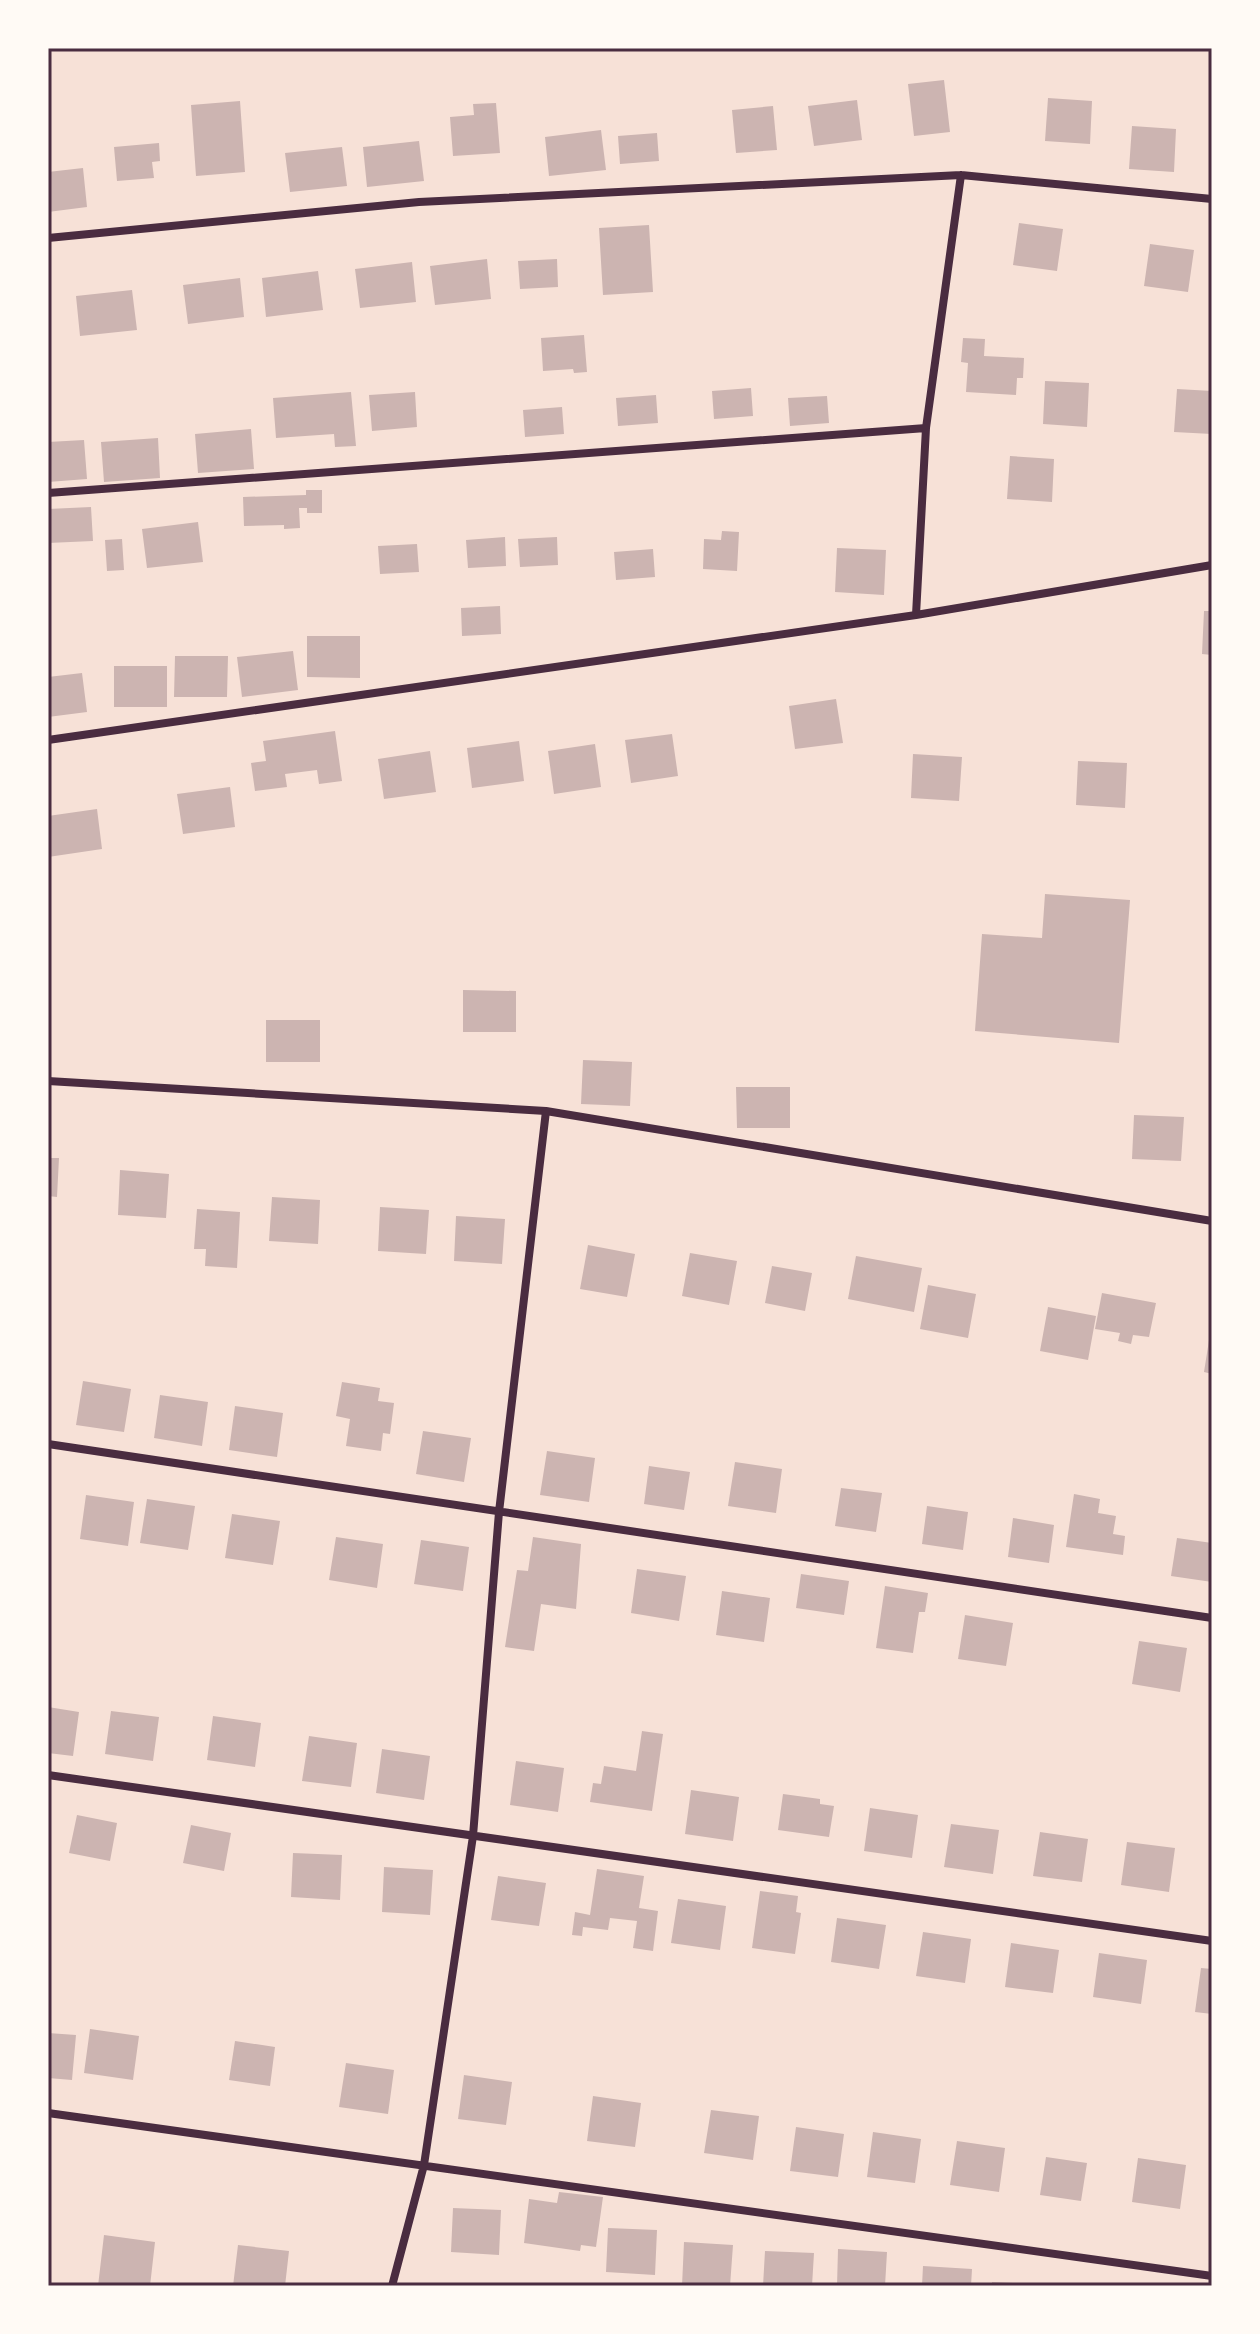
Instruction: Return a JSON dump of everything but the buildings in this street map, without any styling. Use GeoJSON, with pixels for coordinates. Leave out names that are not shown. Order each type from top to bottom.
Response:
{"type":"FeatureCollection","features":[{"type":"Feature","properties":{"kind":"street"},"geometry":{"type":"LineString","coordinates":[[48,238],[419,202],[961,175],[1212,199]]}},
{"type":"Feature","properties":{"kind":"street"},"geometry":{"type":"LineString","coordinates":[[916,615],[926,428],[961,175]]}},
{"type":"Feature","properties":{"kind":"street"},"geometry":{"type":"LineString","coordinates":[[48,493],[926,428]]}},
{"type":"Feature","properties":{"kind":"street"},"geometry":{"type":"LineString","coordinates":[[48,740],[916,615],[1212,565]]}},
{"type":"Feature","properties":{"kind":"street"},"geometry":{"type":"LineString","coordinates":[[48,1081],[546,1111],[1212,1221]]}},
{"type":"Feature","properties":{"kind":"street"},"geometry":{"type":"LineString","coordinates":[[392,2286],[424,2165],[473,1836],[499,1512],[546,1111]]}},
{"type":"Feature","properties":{"kind":"street"},"geometry":{"type":"LineString","coordinates":[[48,1444],[1212,1618]]}},
{"type":"Feature","properties":{"kind":"street"},"geometry":{"type":"LineString","coordinates":[[48,1775],[1212,1941]]}},
{"type":"Feature","properties":{"kind":"street"},"geometry":{"type":"LineString","coordinates":[[48,2113],[1212,2276]]}}]}
